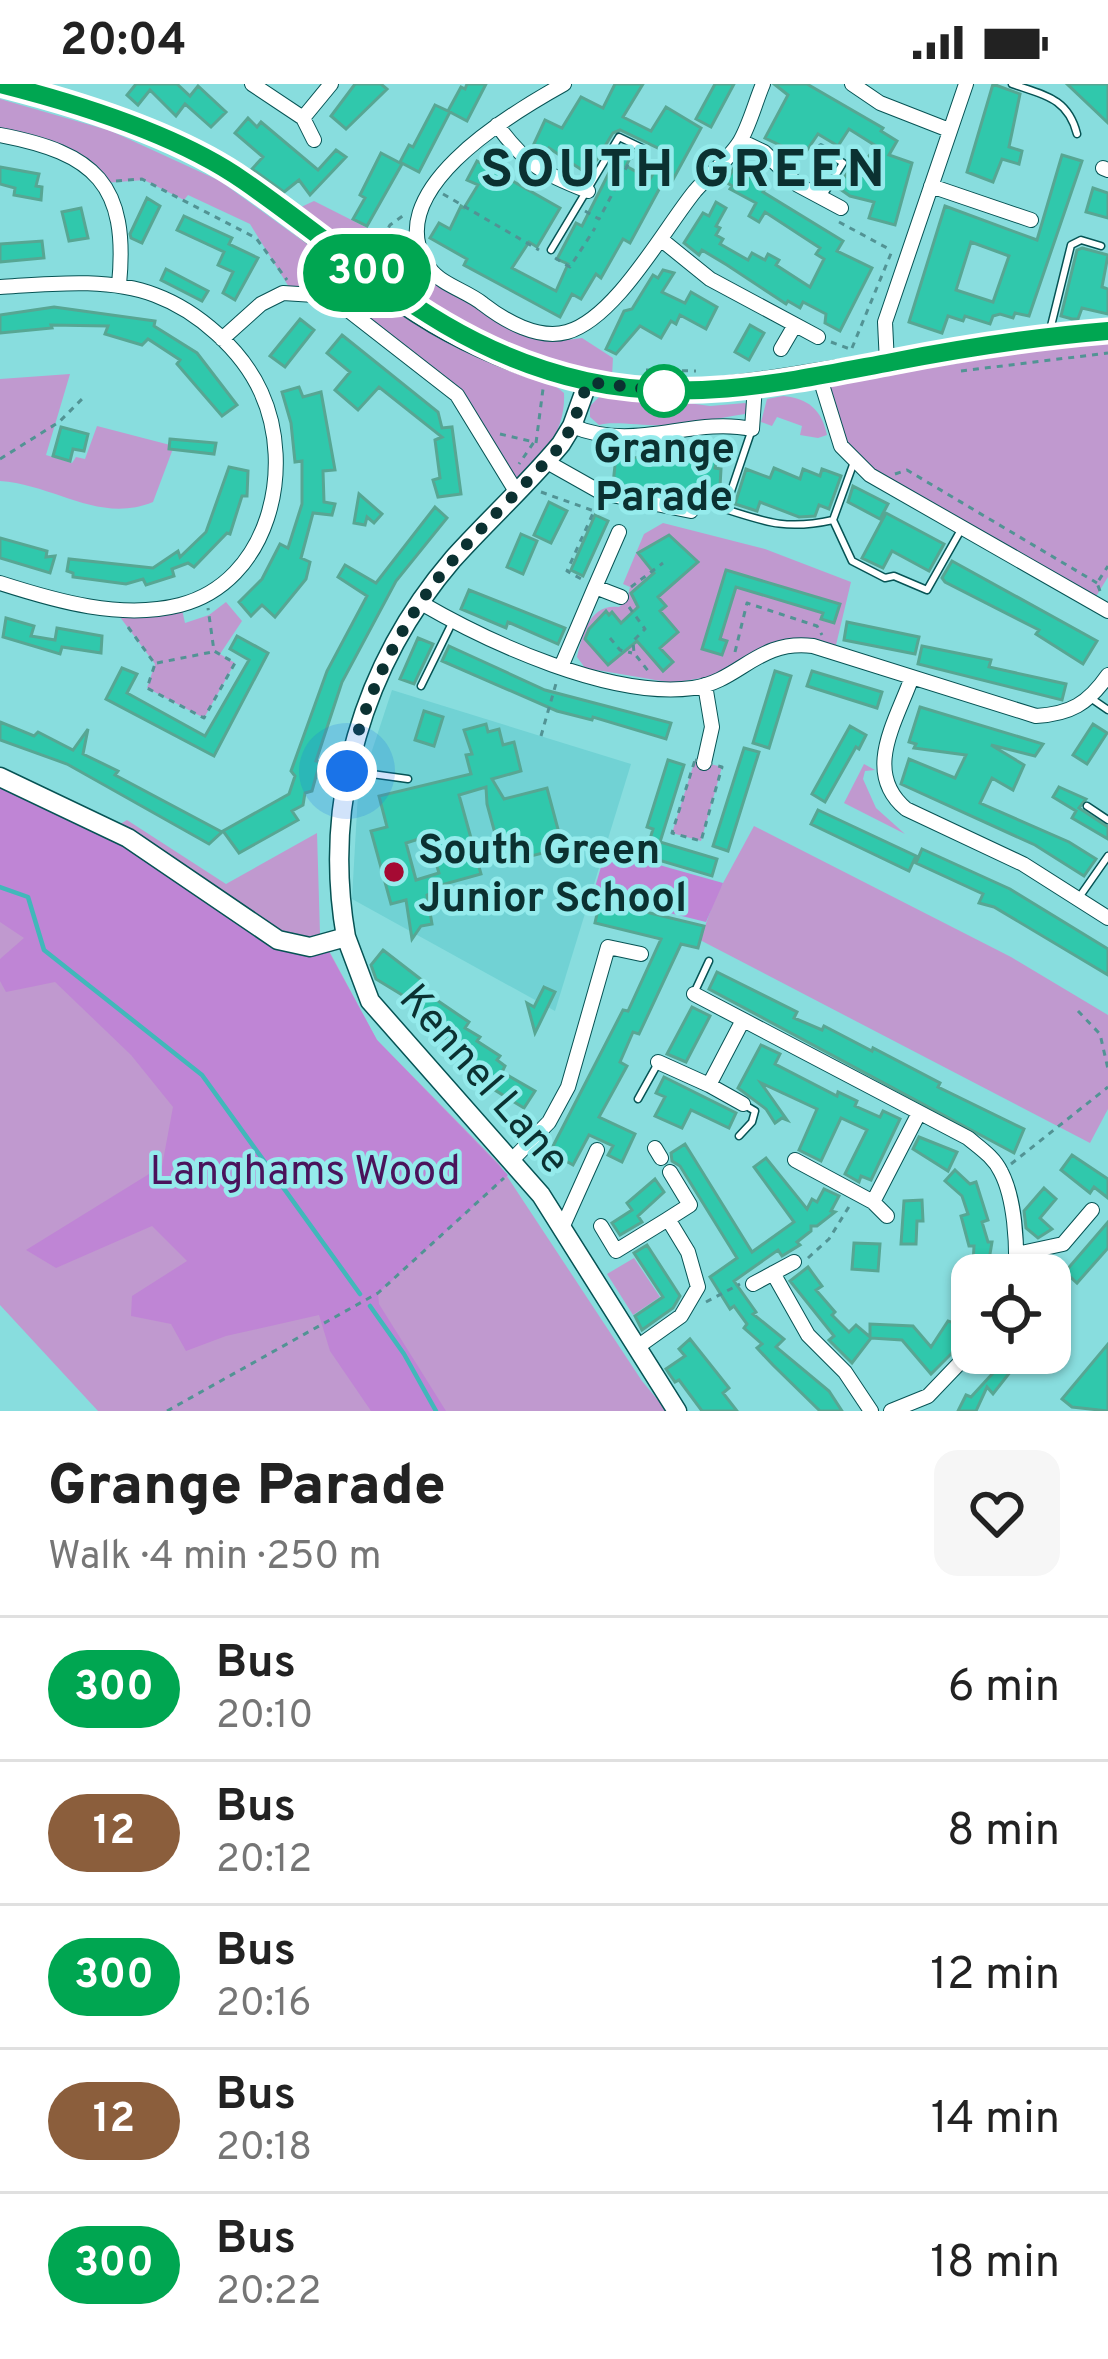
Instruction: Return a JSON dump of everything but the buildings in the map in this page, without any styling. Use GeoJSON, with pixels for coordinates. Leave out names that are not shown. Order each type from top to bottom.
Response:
{"type":"FeatureCollection","features":[{"type":"Feature","properties":{"kind":"main road"},"geometry":{"type":"LineString","coordinates":[[0,85],[134,126],[193,152],[243,180],[448,330],[588,382],[690,393],[819,375],[885,354],[945,353],[1108,331]]}},
{"type":"Feature","properties":{"kind":"street"},"geometry":{"type":"LineString","coordinates":[[252,84],[302,118],[314,140]]}},
{"type":"Feature","properties":{"kind":"street"},"geometry":{"type":"LineString","coordinates":[[302,118],[332,84]]}},
{"type":"Feature","properties":{"kind":"street"},"geometry":{"type":"LineString","coordinates":[[564,84],[497,125],[431,188],[418,209],[416,233],[419,250],[437,278],[468,292],[496,314],[549,334],[569,332],[590,322],[663,241],[697,189],[741,141],[763,84]]}},
{"type":"Feature","properties":{"kind":"street"},"geometry":{"type":"LineString","coordinates":[[852,84],[880,103],[950,130]]}},
{"type":"Feature","properties":{"kind":"street"},"geometry":{"type":"LineString","coordinates":[[885,354],[885,322],[899,255],[931,186],[966,84]]}},
{"type":"Feature","properties":{"kind":"street"},"geometry":{"type":"LineString","coordinates":[[497,125],[540,172],[588,191]]}},
{"type":"Feature","properties":{"kind":"street"},"geometry":{"type":"LineString","coordinates":[[0,135],[60,149],[82,161],[104,183],[117,230],[119,285]]}},
{"type":"Feature","properties":{"kind":"street"},"geometry":{"type":"LineString","coordinates":[[741,141],[764,152],[798,184],[841,208]]}},
{"type":"Feature","properties":{"kind":"street"},"geometry":{"type":"LineString","coordinates":[[931,186],[1031,220]]}},
{"type":"Feature","properties":{"kind":"street"},"geometry":{"type":"LineString","coordinates":[[663,241],[710,278],[818,337]]}},
{"type":"Feature","properties":{"kind":"street"},"geometry":{"type":"LineString","coordinates":[[0,287],[119,285],[157,295],[222,339],[263,397],[273,432],[275,474],[258,544],[239,571],[206,595],[170,607],[114,608],[77,604],[0,583]]}},
{"type":"Feature","properties":{"kind":"street"},"geometry":{"type":"LineString","coordinates":[[222,339],[261,304],[292,292],[330,296],[447,385],[516,486]]}},
{"type":"Feature","properties":{"kind":"street"},"geometry":{"type":"LineString","coordinates":[[782,349],[795,326]]}},
{"type":"Feature","properties":{"kind":"street"},"geometry":{"type":"LineString","coordinates":[[819,375],[841,446],[854,462],[1107,610]]}},
{"type":"Feature","properties":{"kind":"street","name":"Kennel Lane"},"geometry":{"type":"LineString","coordinates":[[588,382],[572,426],[547,462],[516,486],[451,562],[374,684],[347,771],[338,869],[346,937],[370,1001],[414,1055],[516,1162],[677,1411]]}},
{"type":"Feature","properties":{"kind":"street"},"geometry":{"type":"LineString","coordinates":[[572,426],[630,438],[730,424],[752,428],[755,386]]}},
{"type":"Feature","properties":{"kind":"street"},"geometry":{"type":"LineString","coordinates":[[547,462],[602,493],[691,511]]}},
{"type":"Feature","properties":{"kind":"street"},"geometry":{"type":"LineString","coordinates":[[561,667],[619,532]]}},
{"type":"Feature","properties":{"kind":"street"},"geometry":{"type":"LineString","coordinates":[[595,587],[621,596]]}},
{"type":"Feature","properties":{"kind":"street"},"geometry":{"type":"LineString","coordinates":[[421,603],[452,622],[561,667],[661,687],[705,685],[765,651],[794,644],[1036,716],[1058,715],[1092,698],[1108,676]]}},
{"type":"Feature","properties":{"kind":"street"},"geometry":{"type":"LineString","coordinates":[[912,677],[881,768],[890,796],[906,809],[1023,864],[1108,918]]}},
{"type":"Feature","properties":{"kind":"street"},"geometry":{"type":"LineString","coordinates":[[704,763],[712,727],[705,685]]}},
{"type":"Feature","properties":{"kind":"street"},"geometry":{"type":"LineString","coordinates":[[0,777],[128,838],[278,940],[310,947],[346,937]]}},
{"type":"Feature","properties":{"kind":"street"},"geometry":{"type":"LineString","coordinates":[[516,1162],[550,1122],[568,1087],[608,947],[640,954]]}},
{"type":"Feature","properties":{"kind":"street"},"geometry":{"type":"LineString","coordinates":[[694,994],[968,1138],[991,1156],[1001,1171],[1017,1254],[1063,1244],[1092,1210]]}},
{"type":"Feature","properties":{"kind":"street"},"geometry":{"type":"LineString","coordinates":[[709,1084],[743,1021]]}},
{"type":"Feature","properties":{"kind":"street"},"geometry":{"type":"LineString","coordinates":[[658,1062],[743,1104]]}},
{"type":"Feature","properties":{"kind":"street"},"geometry":{"type":"LineString","coordinates":[[873,1202],[918,1115]]}},
{"type":"Feature","properties":{"kind":"street"},"geometry":{"type":"LineString","coordinates":[[562,1228],[598,1150]]}},
{"type":"Feature","properties":{"kind":"street"},"geometry":{"type":"LineString","coordinates":[[795,1160],[873,1202],[887,1216]]}},
{"type":"Feature","properties":{"kind":"street"},"geometry":{"type":"LineString","coordinates":[[601,1226],[616,1251],[690,1205],[670,1172]]}},
{"type":"Feature","properties":{"kind":"street"},"geometry":{"type":"LineString","coordinates":[[636,1348],[690,1306],[698,1287],[695,1269],[668,1219]]}},
{"type":"Feature","properties":{"kind":"street"},"geometry":{"type":"LineString","coordinates":[[753,1284],[794,1262]]}},
{"type":"Feature","properties":{"kind":"street"},"geometry":{"type":"LineString","coordinates":[[773,1273],[808,1335],[845,1372],[871,1411]]}},
{"type":"Feature","properties":{"kind":"street"},"geometry":{"type":"LineString","coordinates":[[891,1411],[928,1396],[951,1372]]}},
{"type":"Feature","properties":{"kind":"lane"},"geometry":{"type":"LineString","coordinates":[[1012,84],[1061,105],[1072,114],[1077,134]]}},
{"type":"Feature","properties":{"kind":"lane"},"geometry":{"type":"LineString","coordinates":[[551,250],[619,137],[644,149]]}},
{"type":"Feature","properties":{"kind":"lane"},"geometry":{"type":"LineString","coordinates":[[821,148],[843,163],[822,197]]}},
{"type":"Feature","properties":{"kind":"lane"},"geometry":{"type":"LineString","coordinates":[[1048,338],[1071,245],[1081,240],[1102,246]]}},
{"type":"Feature","properties":{"kind":"lane"},"geometry":{"type":"LineString","coordinates":[[752,428],[725,508],[776,525],[800,527],[833,520]]}},
{"type":"Feature","properties":{"kind":"lane"},"geometry":{"type":"LineString","coordinates":[[854,462],[833,520],[852,561],[884,578],[894,576],[927,590],[962,528]]}},
{"type":"Feature","properties":{"kind":"lane"},"geometry":{"type":"LineString","coordinates":[[421,686],[452,622]]}},
{"type":"Feature","properties":{"kind":"lane"},"geometry":{"type":"LineString","coordinates":[[1092,698],[1108,710]]}},
{"type":"Feature","properties":{"kind":"lane"},"geometry":{"type":"LineString","coordinates":[[347,771],[408,779]]}},
{"type":"Feature","properties":{"kind":"lane"},"geometry":{"type":"LineString","coordinates":[[1087,806],[1108,820]]}},
{"type":"Feature","properties":{"kind":"lane"},"geometry":{"type":"LineString","coordinates":[[1078,899],[1108,856]]}},
{"type":"Feature","properties":{"kind":"lane"},"geometry":{"type":"LineString","coordinates":[[694,994],[710,961]]}},
{"type":"Feature","properties":{"kind":"lane"},"geometry":{"type":"LineString","coordinates":[[638,1099],[658,1062]]}},
{"type":"Feature","properties":{"kind":"lane"},"geometry":{"type":"LineString","coordinates":[[739,1136],[755,1111],[743,1104]]}},
{"type":"Feature","properties":{"kind":"path"},"geometry":{"type":"LineString","coordinates":[[579,207],[599,219],[634,154],[644,149]]}},
{"type":"Feature","properties":{"kind":"path"},"geometry":{"type":"LineString","coordinates":[[104,183],[142,179],[256,238],[292,292]]}},
{"type":"Feature","properties":{"kind":"path"},"geometry":{"type":"LineString","coordinates":[[431,188],[538,250],[551,250],[556,260],[570,267],[596,228]]}},
{"type":"Feature","properties":{"kind":"path"},"geometry":{"type":"LineString","coordinates":[[841,208],[836,220],[899,255],[852,350]]}},
{"type":"Feature","properties":{"kind":"path"},"geometry":{"type":"LineString","coordinates":[[370,261],[390,225],[418,209]]}},
{"type":"Feature","properties":{"kind":"path"},"geometry":{"type":"LineString","coordinates":[[818,337],[852,350],[885,354]]}},
{"type":"Feature","properties":{"kind":"path"},"geometry":{"type":"LineString","coordinates":[[945,353],[962,372],[1108,353]]}},
{"type":"Feature","properties":{"kind":"path"},"geometry":{"type":"LineString","coordinates":[[546,370],[534,442],[516,486],[594,511],[568,571],[595,587]]}},
{"type":"Feature","properties":{"kind":"path"},"geometry":{"type":"LineString","coordinates":[[632,370],[695,371]]}},
{"type":"Feature","properties":{"kind":"path"},"geometry":{"type":"LineString","coordinates":[[0,459],[59,422],[82,400]]}},
{"type":"Feature","properties":{"kind":"path"},"geometry":{"type":"LineString","coordinates":[[479,429],[534,442]]}},
{"type":"Feature","properties":{"kind":"path"},"geometry":{"type":"LineString","coordinates":[[876,479],[907,470],[1097,583],[1107,610]]}},
{"type":"Feature","properties":{"kind":"path"},"geometry":{"type":"LineString","coordinates":[[661,687],[634,653],[633,641],[645,629],[621,596],[663,563]]}},
{"type":"Feature","properties":{"kind":"path"},"geometry":{"type":"LineString","coordinates":[[1097,583],[1108,566]]}},
{"type":"Feature","properties":{"kind":"path"},"geometry":{"type":"LineString","coordinates":[[206,595],[214,651]]}},
{"type":"Feature","properties":{"kind":"path"},"geometry":{"type":"LineString","coordinates":[[730,672],[747,603],[818,626],[830,651]]}},
{"type":"Feature","properties":{"kind":"path"},"geometry":{"type":"LineString","coordinates":[[114,608],[155,664]]}},
{"type":"Feature","properties":{"kind":"path"},"geometry":{"type":"LineString","coordinates":[[610,638],[620,650],[634,653]]}},
{"type":"Feature","properties":{"kind":"path"},"geometry":{"type":"LineString","coordinates":[[214,651],[235,663],[204,718],[147,688],[155,664],[214,651]]}},
{"type":"Feature","properties":{"kind":"path"},"geometry":{"type":"LineString","coordinates":[[541,736],[561,667]]}},
{"type":"Feature","properties":{"kind":"path"},"geometry":{"type":"LineString","coordinates":[[695,760],[704,763],[722,767],[701,841],[672,833],[695,760]]}},
{"type":"Feature","properties":{"kind":"path"},"geometry":{"type":"LineString","coordinates":[[1078,1010],[1100,1034],[1108,1069]]}},
{"type":"Feature","properties":{"kind":"path"},"geometry":{"type":"LineString","coordinates":[[1001,1171],[1108,1087]]}},
{"type":"Feature","properties":{"kind":"path"},"geometry":{"type":"LineString","coordinates":[[167,1411],[378,1293],[516,1162]]}},
{"type":"Feature","properties":{"kind":"path"},"geometry":{"type":"LineString","coordinates":[[794,1262],[803,1262],[829,1239],[857,1193]]}},
{"type":"Feature","properties":{"kind":"path"},"geometry":{"type":"LineString","coordinates":[[690,1306],[716,1300],[745,1282],[753,1284]]}},
{"type":"Feature","properties":{"kind":"shaded area"},"geometry":{"type":"Polygon","coordinates":[[[392,690],[631,764],[555,1011],[352,899],[358,793],[392,690]]]}},
{"type":"Feature","properties":{"kind":"green space"},"geometry":{"type":"Polygon","coordinates":[[[0,99],[111,131],[220,181],[423,328],[474,354],[553,384],[564,393],[564,406],[551,443],[514,480],[469,411],[330,296],[292,292],[250,224],[144,180],[104,183],[92,168],[0,133],[0,99]]]}},
{"type":"Feature","properties":{"kind":"green space"},"geometry":{"type":"Polygon","coordinates":[[[314,201],[411,250],[429,274],[525,331],[559,341],[582,338],[613,358],[612,376],[526,351],[445,312],[370,263],[301,207],[314,201]]]}},
{"type":"Feature","properties":{"kind":"green space"},"geometry":{"type":"Polygon","coordinates":[[[1108,331],[1108,577],[1092,603],[854,462],[819,375],[1108,331]]]}},
{"type":"Feature","properties":{"kind":"green space"},"geometry":{"type":"Polygon","coordinates":[[[70,374],[46,455],[72,463],[76,457],[85,459],[97,426],[174,446],[153,502],[114,509],[0,481],[0,379],[70,374]]]}},
{"type":"Feature","properties":{"kind":"green space"},"geometry":{"type":"Polygon","coordinates":[[[616,393],[750,407],[745,414],[687,423],[599,425],[590,417],[590,406],[599,397],[616,393]]]}},
{"type":"Feature","properties":{"kind":"green space"},"geometry":{"type":"Polygon","coordinates":[[[783,396],[812,407],[827,435],[800,435],[802,426],[777,417],[772,426],[761,422],[767,399],[783,396]]]}},
{"type":"Feature","properties":{"kind":"green space"},"geometry":{"type":"Polygon","coordinates":[[[663,523],[765,549],[851,582],[836,645],[792,639],[767,645],[713,676],[673,683],[585,668],[577,657],[589,622],[601,610],[619,607],[627,600],[630,587],[623,584],[644,534],[663,523]]]}},
{"type":"Feature","properties":{"kind":"green space"},"geometry":{"type":"Polygon","coordinates":[[[226,602],[242,621],[220,654],[235,663],[204,718],[147,688],[155,664],[114,609],[181,605],[185,623],[209,615],[226,602]]]}},
{"type":"Feature","properties":{"kind":"green space"},"geometry":{"type":"Polygon","coordinates":[[[695,760],[722,767],[701,841],[672,833],[695,760]]]}},
{"type":"Feature","properties":{"kind":"green space"},"geometry":{"type":"Polygon","coordinates":[[[864,764],[875,770],[865,771],[863,779],[876,808],[905,834],[844,803],[864,764]]]}},
{"type":"Feature","properties":{"kind":"green space","name":"Langhams Wood"},"geometry":{"type":"Polygon","coordinates":[[[0,777],[128,838],[278,940],[324,943],[377,1040],[508,1175],[378,1293],[379,1304],[446,1411],[371,1411],[330,1351],[319,1315],[226,1336],[186,1351],[171,1324],[131,1316],[132,1296],[187,1261],[152,1226],[56,1268],[26,1250],[162,1166],[173,1107],[131,1055],[55,982],[6,992],[0,981],[0,959],[24,938],[0,922],[0,777]]]}},
{"type":"Feature","properties":{"kind":"green space"},"geometry":{"type":"Polygon","coordinates":[[[127,820],[226,884],[317,833],[320,934],[377,1040],[499,1164],[642,1381],[667,1411],[98,1411],[0,1305],[0,896],[127,820]]]}},
{"type":"Feature","properties":{"kind":"green space"},"geometry":{"type":"Polygon","coordinates":[[[754,826],[1011,957],[1108,1015],[1108,1109],[1090,1143],[700,940],[716,896],[754,826]]]}},
{"type":"Feature","properties":{"kind":"green space"},"geometry":{"type":"Polygon","coordinates":[[[606,850],[723,883],[706,922],[593,894],[606,850]]]}},
{"type":"Feature","properties":{"kind":"green space"},"geometry":{"type":"Polygon","coordinates":[[[634,1258],[660,1297],[633,1315],[607,1274],[634,1258]]]}},
{"type":"Feature","properties":{"kind":"waterway"},"geometry":{"type":"LineString","coordinates":[[0,887],[28,897],[44,950],[202,1075],[360,1294]]}},
{"type":"Feature","properties":{"kind":"waterway"},"geometry":{"type":"LineString","coordinates":[[370,1306],[436,1411]]}},
{"type":"Feature","properties":{"kind":"bus line","name":"300"},"geometry":{"type":"LineString","coordinates":[[0,84],[134,126],[193,152],[243,180],[448,330],[588,382],[690,393],[735,390],[965,349],[1108,331]]}},
{"type":"Feature","properties":{"kind":"place","name":"Grange Parade"},"geometry":{"type":"Point","coordinates":[664,391]}},
{"type":"Feature","properties":{"kind":"place","name":"South Green Junior School"},"geometry":{"type":"Point","coordinates":[394,872]}},
{"type":"Feature","properties":{"kind":"district","name":"SOUTH GREEN"},"geometry":{"type":"Point","coordinates":[684,167]}},
{"type":"Feature","properties":{"kind":"route"},"geometry":{"type":"LineString","coordinates":[[347,771],[374,684],[403,629],[451,562],[561,445],[588,382],[664,391]]}}]}
